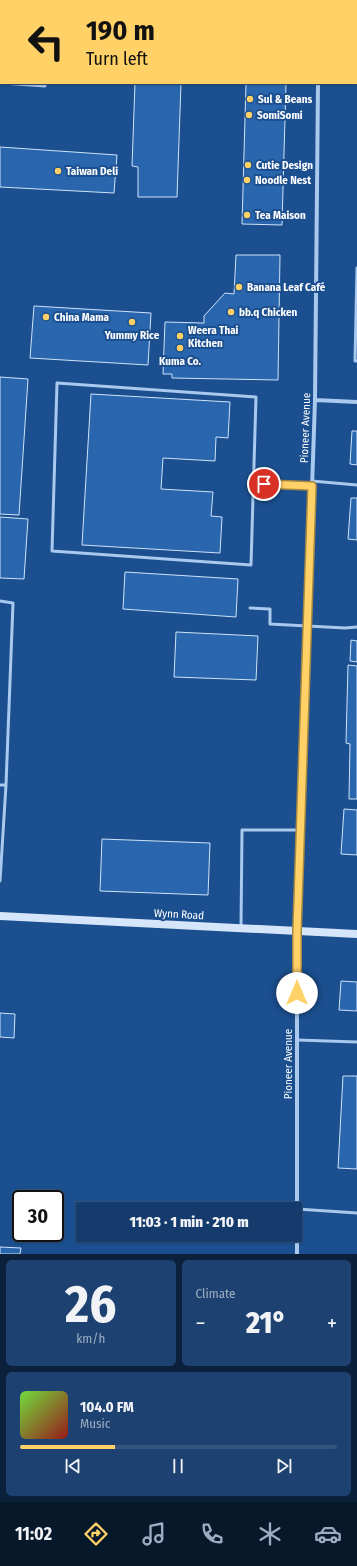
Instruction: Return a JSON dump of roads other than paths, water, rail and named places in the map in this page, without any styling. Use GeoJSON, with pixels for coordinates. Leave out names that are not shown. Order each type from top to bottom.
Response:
{"type":"FeatureCollection","features":[{"type":"Feature","properties":{"kind":"street","name":"Pioneer Avenue"},"geometry":{"type":"LineString","coordinates":[[297,1202],[297,931],[315,400],[318,84]]}},
{"type":"Feature","properties":{"kind":"street"},"geometry":{"type":"LineString","coordinates":[[315,400],[357,402]]}},
{"type":"Feature","properties":{"kind":"street","name":"Wynn Road"},"geometry":{"type":"LineString","coordinates":[[0,916],[357,934]]}},
{"type":"Feature","properties":{"kind":"street","name":"Pioneer Avenue"},"geometry":{"type":"LineString","coordinates":[[297,1242],[297,1254]]}},
{"type":"Feature","properties":{"kind":"lane"},"geometry":{"type":"LineString","coordinates":[[16,84],[45,86],[45,84]]}},
{"type":"Feature","properties":{"kind":"lane"},"geometry":{"type":"LineString","coordinates":[[357,268],[354,361],[357,361]]}},
{"type":"Feature","properties":{"kind":"lane"},"geometry":{"type":"LineString","coordinates":[[57,383],[256,397],[254,483],[251,566],[52,551],[57,383]]}},
{"type":"Feature","properties":{"kind":"lane"},"geometry":{"type":"LineString","coordinates":[[312,481],[357,485]]}},
{"type":"Feature","properties":{"kind":"lane"},"geometry":{"type":"LineString","coordinates":[[254,483],[312,486]]}},
{"type":"Feature","properties":{"kind":"lane"},"geometry":{"type":"LineString","coordinates":[[0,601],[13,603],[6,785],[0,881]]}},
{"type":"Feature","properties":{"kind":"lane"},"geometry":{"type":"LineString","coordinates":[[250,608],[270,609],[270,624],[345,628],[357,627]]}},
{"type":"Feature","properties":{"kind":"lane"},"geometry":{"type":"LineString","coordinates":[[0,785],[6,785]]}},
{"type":"Feature","properties":{"kind":"lane"},"geometry":{"type":"LineString","coordinates":[[241,928],[242,830],[300,830]]}},
{"type":"Feature","properties":{"kind":"lane"},"geometry":{"type":"LineString","coordinates":[[297,1040],[357,1042]]}},
{"type":"Feature","properties":{"kind":"lane"},"geometry":{"type":"LineString","coordinates":[[302,1209],[357,1213]]}},
{"type":"Feature","properties":{"kind":"place","name":"Sul & Beans"},"geometry":{"type":"Point","coordinates":[250,99]}},
{"type":"Feature","properties":{"kind":"place","name":"SomiSomi"},"geometry":{"type":"Point","coordinates":[249,115]}},
{"type":"Feature","properties":{"kind":"place","name":"Cutie Design"},"geometry":{"type":"Point","coordinates":[248,165]}},
{"type":"Feature","properties":{"kind":"place","name":"Taiwan Deli"},"geometry":{"type":"Point","coordinates":[58,171]}},
{"type":"Feature","properties":{"kind":"place","name":"Noodle Nest"},"geometry":{"type":"Point","coordinates":[247,180]}},
{"type":"Feature","properties":{"kind":"place","name":"Tea Maison"},"geometry":{"type":"Point","coordinates":[247,215]}},
{"type":"Feature","properties":{"kind":"place","name":"Banana Leaf Café"},"geometry":{"type":"Point","coordinates":[239,287]}},
{"type":"Feature","properties":{"kind":"place","name":"bb.q Chicken"},"geometry":{"type":"Point","coordinates":[231,312]}},
{"type":"Feature","properties":{"kind":"place","name":"China Mama"},"geometry":{"type":"Point","coordinates":[46,317]}},
{"type":"Feature","properties":{"kind":"place","name":"Yummy Rice"},"geometry":{"type":"Point","coordinates":[132,322]}},
{"type":"Feature","properties":{"kind":"place","name":"Weera Thai Kitchen"},"geometry":{"type":"Point","coordinates":[180,336]}},
{"type":"Feature","properties":{"kind":"place","name":"Kuma Co."},"geometry":{"type":"Point","coordinates":[180,348]}}]}
